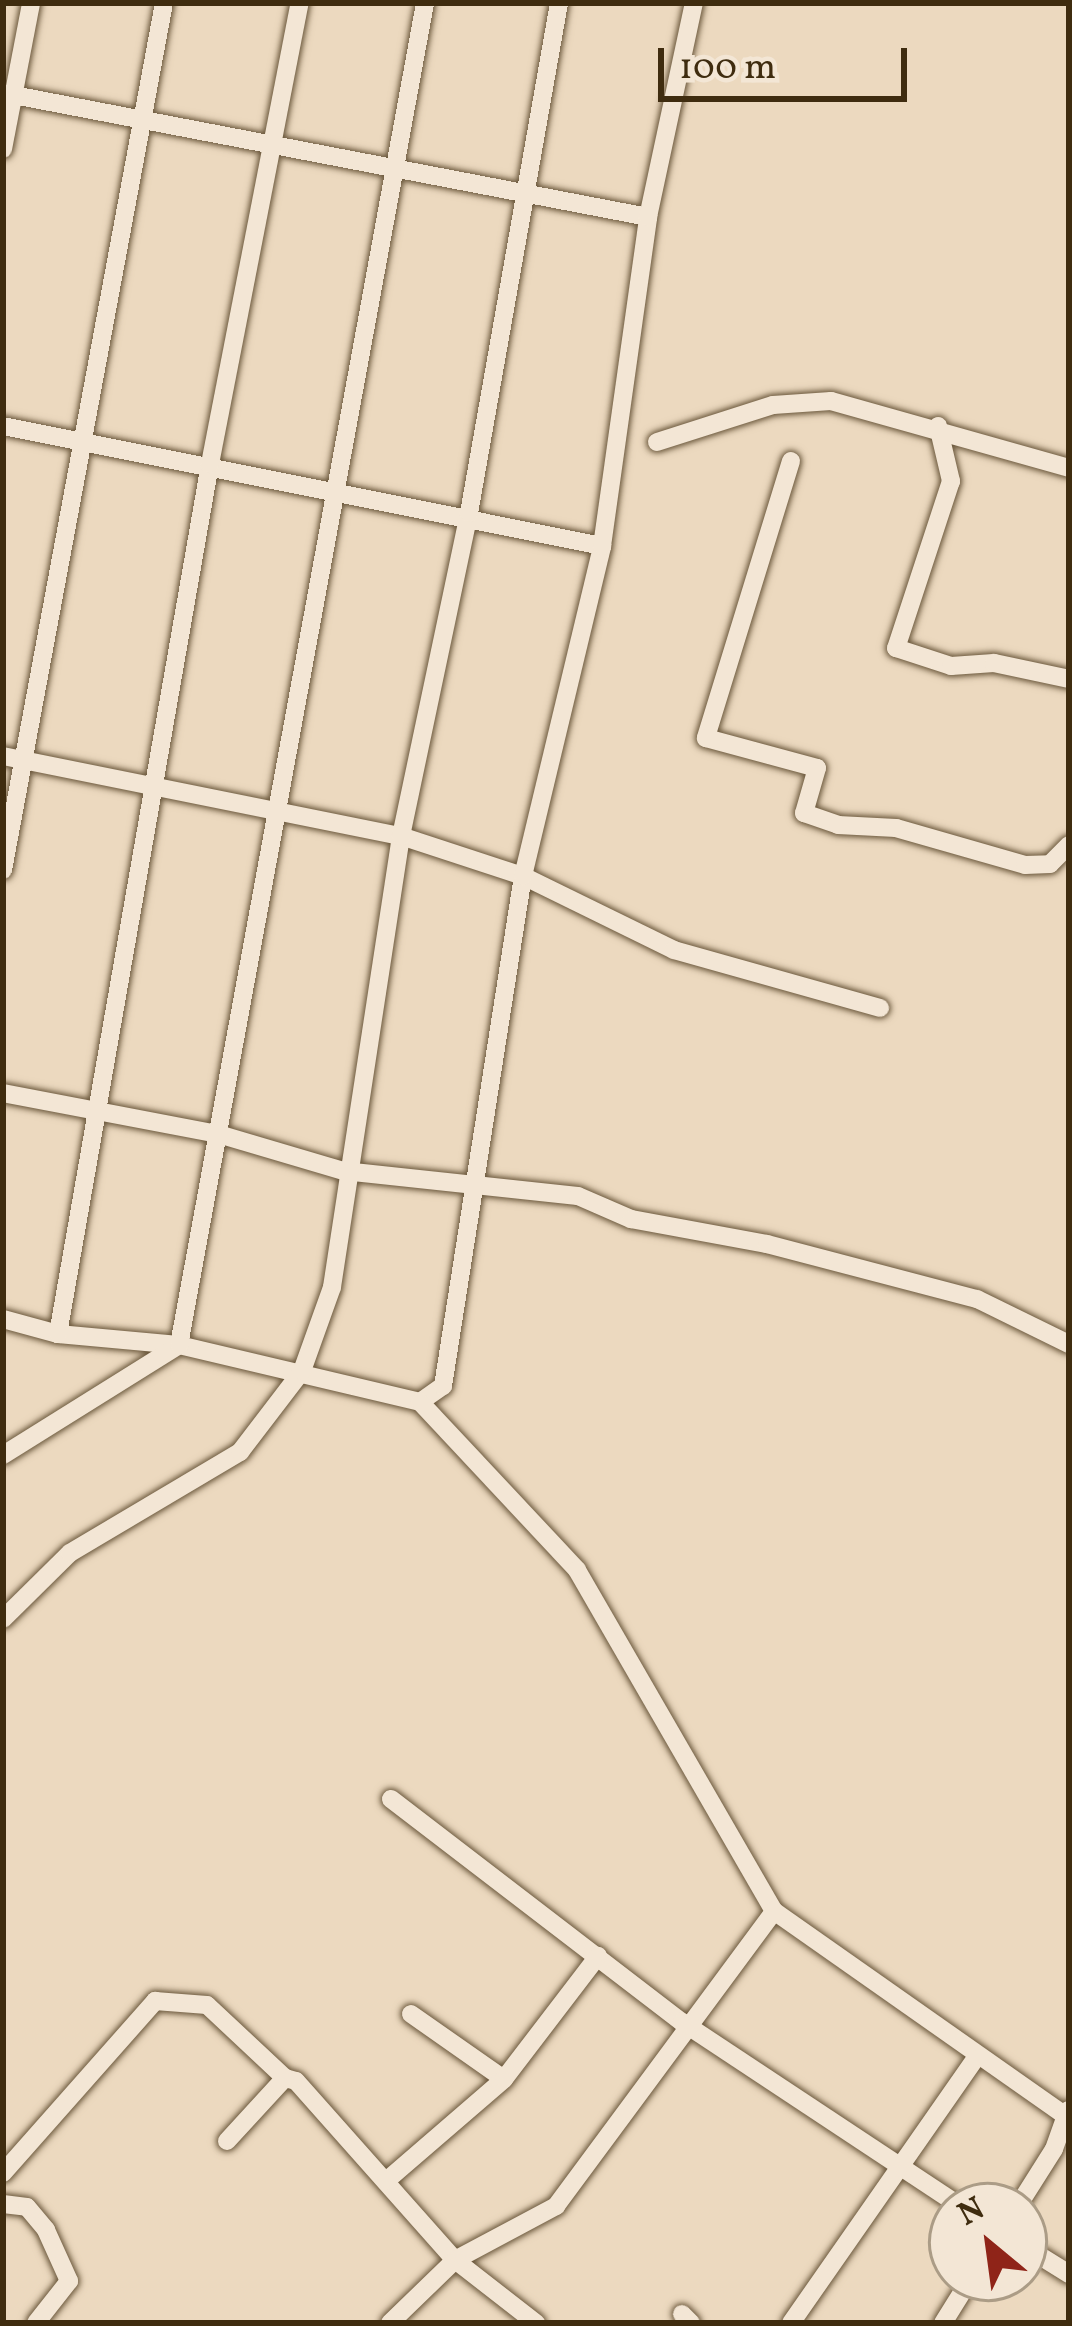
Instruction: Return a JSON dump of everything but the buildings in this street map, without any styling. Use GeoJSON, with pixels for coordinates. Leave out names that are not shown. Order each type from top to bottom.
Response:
{"type":"FeatureCollection","features":[{"type":"Feature","properties":{"kind":"street"},"geometry":{"type":"LineString","coordinates":[[3,149],[8,93],[32,3]]}},
{"type":"Feature","properties":{"kind":"street"},"geometry":{"type":"LineString","coordinates":[[3,870],[12,757],[164,3]]}},
{"type":"Feature","properties":{"kind":"street"},"geometry":{"type":"LineString","coordinates":[[58,1334],[210,464],[300,3]]}},
{"type":"Feature","properties":{"kind":"street"},"geometry":{"type":"LineString","coordinates":[[3,1455],[179,1345],[425,3]]}},
{"type":"Feature","properties":{"kind":"street"},"geometry":{"type":"LineString","coordinates":[[3,1619],[70,1553],[240,1452],[302,1371],[332,1287],[344,1171],[401,836],[469,513],[520,195],[559,3]]}},
{"type":"Feature","properties":{"kind":"street"},"geometry":{"type":"LineString","coordinates":[[421,1402],[443,1386],[470,1178],[523,876],[602,546],[648,217],[694,3]]}},
{"type":"Feature","properties":{"kind":"street"},"geometry":{"type":"LineString","coordinates":[[8,93],[270,149],[648,217]]}},
{"type":"Feature","properties":{"kind":"street"},"geometry":{"type":"LineString","coordinates":[[657,442],[803,400],[938,426],[1069,468]]}},
{"type":"Feature","properties":{"kind":"street"},"geometry":{"type":"LineString","coordinates":[[3,426],[469,513],[602,546]]}},
{"type":"Feature","properties":{"kind":"street"},"geometry":{"type":"LineString","coordinates":[[938,426],[951,481],[896,648],[951,666],[994,662],[1069,679]]}},
{"type":"Feature","properties":{"kind":"street"},"geometry":{"type":"LineString","coordinates":[[791,461],[706,739],[817,768],[803,813],[838,825],[896,828],[1025,865],[1050,864],[1069,844]]}},
{"type":"Feature","properties":{"kind":"street"},"geometry":{"type":"LineString","coordinates":[[12,757],[401,836],[523,876],[674,950],[880,1008]]}},
{"type":"Feature","properties":{"kind":"street"},"geometry":{"type":"LineString","coordinates":[[3,1094],[218,1134],[344,1171],[470,1178],[496,1192],[578,1196],[631,1220],[767,1244],[977,1299],[1069,1344]]}},
{"type":"Feature","properties":{"kind":"street"},"geometry":{"type":"LineString","coordinates":[[3,1319],[58,1334],[179,1345],[421,1402],[577,1570],[774,1912],[975,2059],[1068,2113],[1031,2182]]}},
{"type":"Feature","properties":{"kind":"street"},"geometry":{"type":"LineString","coordinates":[[391,1799],[692,2029],[928,2186]]}},
{"type":"Feature","properties":{"kind":"street"},"geometry":{"type":"LineString","coordinates":[[390,2323],[455,2260],[556,2206],[692,2029],[774,1912]]}},
{"type":"Feature","properties":{"kind":"street"},"geometry":{"type":"LineString","coordinates":[[386,2181],[504,2079],[598,1956]]}},
{"type":"Feature","properties":{"kind":"street"},"geometry":{"type":"LineString","coordinates":[[3,2173],[154,2001],[207,2005],[386,2181],[455,2260],[536,2323]]}},
{"type":"Feature","properties":{"kind":"street"},"geometry":{"type":"LineString","coordinates":[[411,2014],[504,2079]]}},
{"type":"Feature","properties":{"kind":"street"},"geometry":{"type":"LineString","coordinates":[[791,2323],[975,2059]]}},
{"type":"Feature","properties":{"kind":"street"},"geometry":{"type":"LineString","coordinates":[[227,2141],[285,2078]]}},
{"type":"Feature","properties":{"kind":"street"},"geometry":{"type":"LineString","coordinates":[[3,2204],[27,2207],[46,2230],[69,2281],[36,2323]]}}]}
